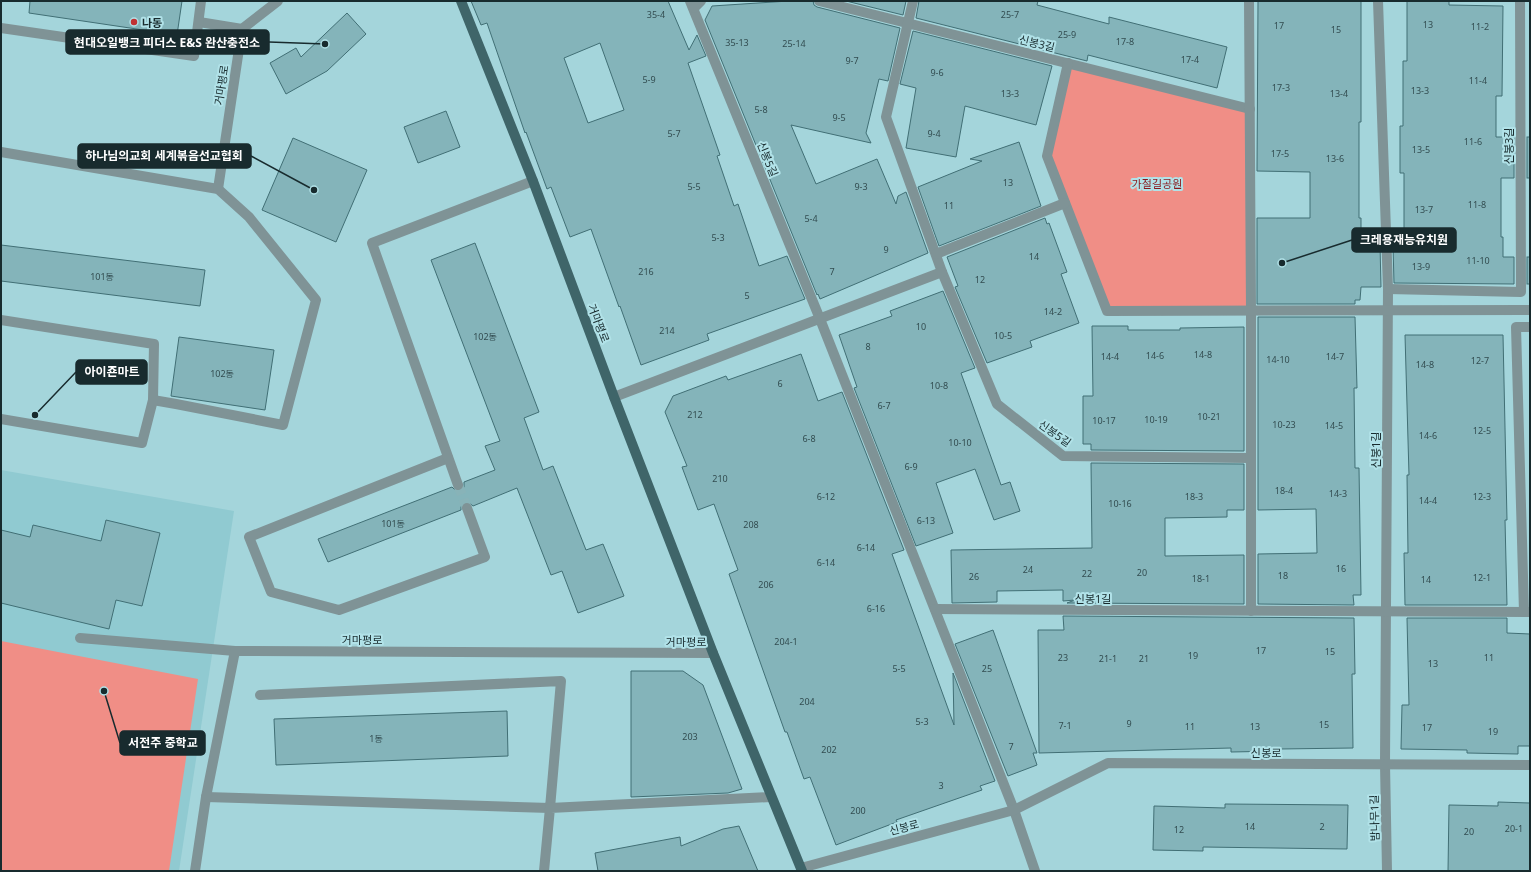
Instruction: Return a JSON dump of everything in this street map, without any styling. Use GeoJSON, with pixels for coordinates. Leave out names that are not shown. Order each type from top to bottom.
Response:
{"type":"FeatureCollection","features":[{"type":"Feature","properties":{"kind":"main road","name":"거마평로"},"geometry":{"type":"LineString","coordinates":[[460,1],[533,181],[614,397],[713,653],[801,869]]}},
{"type":"Feature","properties":{"kind":"street"},"geometry":{"type":"LineString","coordinates":[[1,28],[194,56],[201,1]]}},
{"type":"Feature","properties":{"kind":"street"},"geometry":{"type":"LineString","coordinates":[[199,22],[242,29],[278,1]]}},
{"type":"Feature","properties":{"kind":"street"},"geometry":{"type":"LineString","coordinates":[[692,5],[701,1]]}},
{"type":"Feature","properties":{"kind":"street","name":"신봉3길"},"geometry":{"type":"LineString","coordinates":[[819,1],[1250,109]]}},
{"type":"Feature","properties":{"kind":"street","name":"신봉5길"},"geometry":{"type":"LineString","coordinates":[[913,1],[886,116],[942,272],[997,404],[1063,456],[1250,458]]}},
{"type":"Feature","properties":{"kind":"street"},"geometry":{"type":"LineString","coordinates":[[1249,1],[1251,611]]}},
{"type":"Feature","properties":{"kind":"street"},"geometry":{"type":"LineString","coordinates":[[1378,1],[1388,289]]}},
{"type":"Feature","properties":{"kind":"street","name":"신봉3길"},"geometry":{"type":"LineString","coordinates":[[1388,289],[1520,292],[1520,1]]}},
{"type":"Feature","properties":{"kind":"street","name":"신봉5길"},"geometry":{"type":"LineString","coordinates":[[692,5],[820,319],[935,610]]}},
{"type":"Feature","properties":{"kind":"street","name":"거마평로"},"geometry":{"type":"LineString","coordinates":[[218,189],[242,29]]}},
{"type":"Feature","properties":{"kind":"street"},"geometry":{"type":"LineString","coordinates":[[1068,63],[1047,156],[1107,311],[1530,310]]}},
{"type":"Feature","properties":{"kind":"street"},"geometry":{"type":"LineString","coordinates":[[1,152],[218,189],[249,217],[316,300],[283,426],[153,400]]}},
{"type":"Feature","properties":{"kind":"street"},"geometry":{"type":"LineString","coordinates":[[458,485],[372,243],[533,181]]}},
{"type":"Feature","properties":{"kind":"street"},"geometry":{"type":"LineString","coordinates":[[936,254],[1065,204]]}},
{"type":"Feature","properties":{"kind":"street"},"geometry":{"type":"LineString","coordinates":[[614,397],[942,272]]}},
{"type":"Feature","properties":{"kind":"street","name":"신봉1길"},"geometry":{"type":"LineString","coordinates":[[1387,611],[1388,289]]}},
{"type":"Feature","properties":{"kind":"street"},"geometry":{"type":"LineString","coordinates":[[1,320],[154,344],[153,400],[142,443],[1,419]]}},
{"type":"Feature","properties":{"kind":"street","name":"신봉1길"},"geometry":{"type":"LineString","coordinates":[[935,610],[1527,612],[1516,327],[1530,327]]}},
{"type":"Feature","properties":{"kind":"street"},"geometry":{"type":"LineString","coordinates":[[448,458],[249,537],[271,592],[339,610],[485,557],[467,508]]}},
{"type":"Feature","properties":{"kind":"street"},"geometry":{"type":"LineString","coordinates":[[935,610],[1014,810],[1035,871]]}},
{"type":"Feature","properties":{"kind":"street","name":"밤나무1길"},"geometry":{"type":"LineString","coordinates":[[1386,871],[1385,764],[1387,611]]}},
{"type":"Feature","properties":{"kind":"street","name":"거마평로"},"geometry":{"type":"LineString","coordinates":[[80,638],[235,651],[713,653]]}},
{"type":"Feature","properties":{"kind":"street"},"geometry":{"type":"LineString","coordinates":[[195,871],[206,797],[235,651]]}},
{"type":"Feature","properties":{"kind":"street"},"geometry":{"type":"LineString","coordinates":[[260,695],[561,680],[544,871]]}},
{"type":"Feature","properties":{"kind":"street","name":"신봉로"},"geometry":{"type":"LineString","coordinates":[[801,869],[1014,810],[1108,763],[1530,765]]}},
{"type":"Feature","properties":{"kind":"street"},"geometry":{"type":"LineString","coordinates":[[206,797],[550,808],[771,797]]}},
{"type":"Feature","properties":{"kind":"shaded area"},"geometry":{"type":"Polygon","coordinates":[[[1,470],[234,511],[179,871],[1,871],[1,470]]]}},
{"type":"Feature","properties":{"kind":"green space","name":"가절길공원"},"geometry":{"type":"Polygon","coordinates":[[[1068,63],[1250,109],[1251,310],[1107,311],[1047,156],[1068,63]]]}},
{"type":"Feature","properties":{"kind":"green space"},"geometry":{"type":"Polygon","coordinates":[[[1,641],[198,679],[169,871],[1,871],[1,641]]]}},
{"type":"Feature","properties":{"kind":"building","name":"나동"},"geometry":{"type":"Polygon","coordinates":[[[30,1],[182,1],[177,35],[29,13],[30,1]]]}},
{"type":"Feature","properties":{"kind":"building"},"geometry":{"type":"Polygon","coordinates":[[[471,1],[668,1],[689,50],[697,35],[706,56],[688,63],[720,155],[717,156],[734,206],[738,204],[759,266],[787,256],[805,299],[707,334],[709,340],[641,365],[591,229],[570,237],[551,187],[547,189],[526,132],[525,133],[487,23],[481,25],[471,1]],[[600,43],[564,58],[588,123],[624,110],[600,43]]]}},
{"type":"Feature","properties":{"kind":"building"},"geometry":{"type":"Polygon","coordinates":[[[813,1],[814,5],[817,7],[900,28],[888,81],[879,79],[866,133],[871,143],[791,125],[816,184],[877,159],[896,204],[898,196],[906,192],[928,253],[820,299],[818,294],[817,295],[705,20],[712,6],[813,1]]]}},
{"type":"Feature","properties":{"kind":"building"},"geometry":{"type":"Polygon","coordinates":[[[846,1],[906,1],[903,15],[846,1]]]}},
{"type":"Feature","properties":{"kind":"building"},"geometry":{"type":"Polygon","coordinates":[[[919,1],[1038,1],[1037,5],[1109,24],[1109,17],[1227,47],[1217,88],[1088,55],[1087,61],[916,18],[919,1]]]}},
{"type":"Feature","properties":{"kind":"building"},"geometry":{"type":"Polygon","coordinates":[[[1258,1],[1361,1],[1359,218],[1361,218],[1361,245],[1380,245],[1381,287],[1361,287],[1360,300],[1355,300],[1355,304],[1257,304],[1257,218],[1310,218],[1310,172],[1257,171],[1258,1]]]}},
{"type":"Feature","properties":{"kind":"building"},"geometry":{"type":"Polygon","coordinates":[[[1407,1],[1449,1],[1449,5],[1503,6],[1502,96],[1496,96],[1496,137],[1514,137],[1514,178],[1501,178],[1501,237],[1503,237],[1503,257],[1514,257],[1514,284],[1394,283],[1393,245],[1404,245],[1404,173],[1400,173],[1400,126],[1403,126],[1403,61],[1407,61],[1407,1]]]}},
{"type":"Feature","properties":{"kind":"building"},"geometry":{"type":"Polygon","coordinates":[[[347,13],[366,34],[327,71],[286,94],[270,63],[296,48],[301,57],[347,13]]]}},
{"type":"Feature","properties":{"kind":"building"},"geometry":{"type":"Polygon","coordinates":[[[913,31],[1052,66],[1036,125],[965,106],[956,157],[906,148],[916,88],[900,84],[913,31]]]}},
{"type":"Feature","properties":{"kind":"building"},"geometry":{"type":"Polygon","coordinates":[[[446,111],[460,147],[418,163],[404,127],[446,111]]]}},
{"type":"Feature","properties":{"kind":"building"},"geometry":{"type":"Polygon","coordinates":[[[1527,137],[1530,137],[1530,178],[1527,178],[1527,137]]]}},
{"type":"Feature","properties":{"kind":"building"},"geometry":{"type":"Polygon","coordinates":[[[293,138],[367,170],[336,242],[262,210],[293,138]]]}},
{"type":"Feature","properties":{"kind":"building"},"geometry":{"type":"Polygon","coordinates":[[[1019,142],[1041,206],[939,246],[918,187],[982,161],[970,159],[1019,142]]]}},
{"type":"Feature","properties":{"kind":"building"},"geometry":{"type":"Polygon","coordinates":[[[1045,218],[1047,224],[1049,223],[1067,272],[1061,274],[1079,323],[1030,341],[1032,347],[987,363],[955,287],[958,286],[947,257],[1045,218]]]}},
{"type":"Feature","properties":{"kind":"building"},"geometry":{"type":"Polygon","coordinates":[[[475,243],[539,412],[524,418],[543,470],[553,466],[586,550],[603,544],[624,596],[578,613],[562,571],[551,575],[517,488],[473,506],[468,502],[464,502],[461,510],[328,562],[318,539],[452,487],[456,491],[461,491],[464,487],[464,482],[495,470],[485,446],[500,441],[431,260],[475,243]]]}},
{"type":"Feature","properties":{"kind":"building"},"geometry":{"type":"Polygon","coordinates":[[[1,245],[205,270],[200,306],[1,281],[1,245]]]}},
{"type":"Feature","properties":{"kind":"building"},"geometry":{"type":"Polygon","coordinates":[[[1527,257],[1530,257],[1530,284],[1527,284],[1527,257]]]}},
{"type":"Feature","properties":{"kind":"building"},"geometry":{"type":"Polygon","coordinates":[[[943,291],[975,368],[961,373],[1001,485],[1010,482],[1020,511],[994,520],[975,469],[936,483],[953,533],[916,546],[854,388],[857,387],[839,335],[892,316],[890,311],[943,291]]]}},
{"type":"Feature","properties":{"kind":"building"},"geometry":{"type":"Polygon","coordinates":[[[1258,317],[1355,317],[1357,388],[1354,388],[1355,468],[1359,468],[1361,595],[1353,595],[1354,605],[1258,604],[1258,554],[1317,553],[1316,509],[1258,510],[1258,317]]]}},
{"type":"Feature","properties":{"kind":"building"},"geometry":{"type":"Polygon","coordinates":[[[1092,326],[1128,326],[1128,330],[1180,330],[1180,328],[1244,327],[1244,451],[1091,450],[1091,444],[1083,444],[1083,396],[1093,396],[1092,326]]]}},
{"type":"Feature","properties":{"kind":"building"},"geometry":{"type":"Polygon","coordinates":[[[1405,335],[1503,335],[1507,520],[1505,520],[1507,605],[1405,605],[1404,553],[1408,553],[1407,475],[1409,475],[1405,335]]]}},
{"type":"Feature","properties":{"kind":"building"},"geometry":{"type":"Polygon","coordinates":[[[179,337],[274,350],[265,410],[171,396],[179,337]]]}},
{"type":"Feature","properties":{"kind":"building"},"geometry":{"type":"Polygon","coordinates":[[[801,354],[818,401],[842,392],[904,550],[892,554],[954,725],[953,673],[995,781],[980,786],[982,790],[896,820],[897,822],[836,845],[810,777],[804,779],[787,732],[785,732],[729,574],[738,570],[714,504],[698,510],[682,467],[687,466],[665,412],[673,396],[726,376],[728,380],[801,354]]]}},
{"type":"Feature","properties":{"kind":"building"},"geometry":{"type":"Polygon","coordinates":[[[1091,463],[1244,464],[1244,510],[1227,510],[1227,517],[1165,518],[1165,556],[1244,555],[1244,604],[1067,603],[1075,600],[1063,601],[1063,590],[997,591],[997,602],[952,603],[951,550],[1092,548],[1091,463]]]}},
{"type":"Feature","properties":{"kind":"building"},"geometry":{"type":"Polygon","coordinates":[[[106,520],[160,533],[142,606],[116,600],[109,629],[1,603],[1,530],[30,537],[33,525],[101,541],[106,520]]]}},
{"type":"Feature","properties":{"kind":"building"},"geometry":{"type":"Polygon","coordinates":[[[1063,616],[1354,618],[1355,674],[1352,674],[1353,748],[1280,749],[1280,751],[1231,752],[1231,748],[1039,753],[1038,630],[1064,630],[1063,616]]]}},
{"type":"Feature","properties":{"kind":"building"},"geometry":{"type":"Polygon","coordinates":[[[1407,618],[1507,618],[1507,633],[1530,634],[1530,746],[1518,746],[1518,754],[1467,753],[1467,750],[1401,749],[1402,705],[1409,705],[1407,618]]]}},
{"type":"Feature","properties":{"kind":"building"},"geometry":{"type":"Polygon","coordinates":[[[993,630],[1037,753],[1033,753],[1037,765],[1008,776],[955,644],[993,630]]]}},
{"type":"Feature","properties":{"kind":"building"},"geometry":{"type":"Polygon","coordinates":[[[631,671],[683,671],[703,685],[742,789],[728,793],[631,797],[631,671]]]}},
{"type":"Feature","properties":{"kind":"building"},"geometry":{"type":"Polygon","coordinates":[[[507,711],[508,756],[276,765],[274,719],[507,711]]]}},
{"type":"Feature","properties":{"kind":"building"},"geometry":{"type":"Polygon","coordinates":[[[1498,802],[1530,803],[1530,871],[1448,871],[1449,805],[1498,806],[1498,802]]]}},
{"type":"Feature","properties":{"kind":"building"},"geometry":{"type":"Polygon","coordinates":[[[1225,804],[1348,805],[1347,849],[1203,847],[1203,851],[1153,850],[1154,806],[1225,808],[1225,804]]]}},
{"type":"Feature","properties":{"kind":"building"},"geometry":{"type":"Polygon","coordinates":[[[739,826],[758,871],[598,871],[595,853],[680,837],[681,846],[723,829],[739,826]]]}},
{"type":"Feature","properties":{"kind":"tunnel"},"geometry":{"type":"LineString","coordinates":[[458,485],[467,508]]}},
{"type":"Feature","properties":{"kind":"place","name":"나동"},"geometry":{"type":"Point","coordinates":[134,22]}},
{"type":"Feature","properties":{"kind":"place","name":"현대오일뱅크 피더스 E&S 완산충전소"},"geometry":{"type":"Point","coordinates":[325,44]}},
{"type":"Feature","properties":{"kind":"place","name":"하나님의교회 세계볶음선교협회"},"geometry":{"type":"Point","coordinates":[314,190]}},
{"type":"Feature","properties":{"kind":"place","name":"크레용재능유치원"},"geometry":{"type":"Point","coordinates":[1282,263]}},
{"type":"Feature","properties":{"kind":"place","name":"아이죤마트"},"geometry":{"type":"Point","coordinates":[35,415]}},
{"type":"Feature","properties":{"kind":"place","name":"서전주 중학교"},"geometry":{"type":"Point","coordinates":[104,691]}}]}
